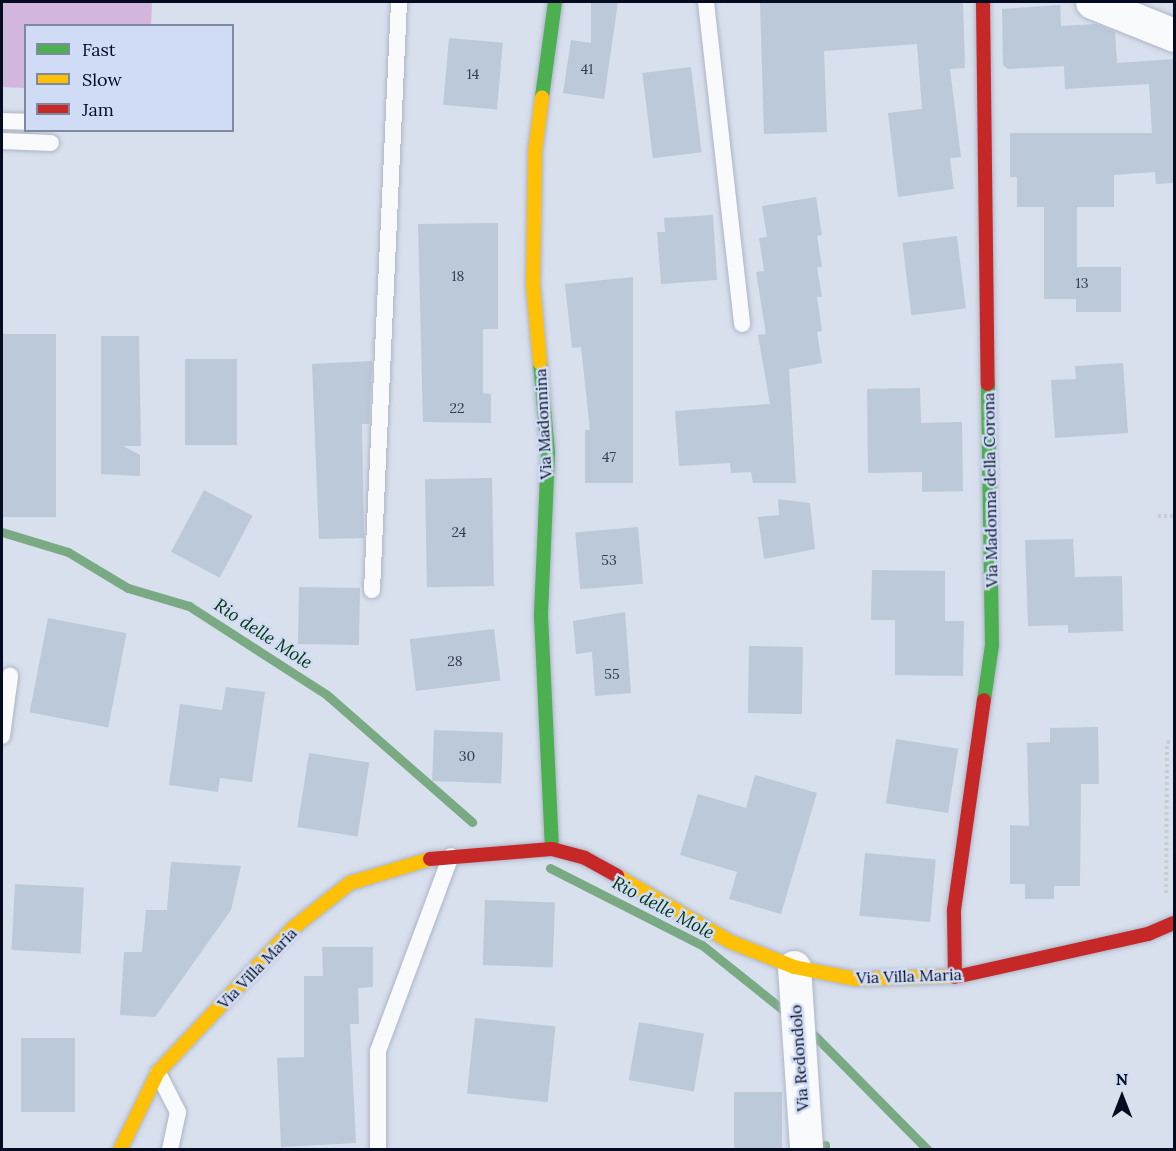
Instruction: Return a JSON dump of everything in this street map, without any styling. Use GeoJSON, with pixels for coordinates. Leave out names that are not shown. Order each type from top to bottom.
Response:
{"type":"FeatureCollection","features":[{"type":"Feature","properties":{"kind":"street","name":"Via Madonnina"},"geometry":{"type":"LineString","coordinates":[[552,849],[540,616],[548,453],[534,274],[535,152],[555,2]]}},
{"type":"Feature","properties":{"kind":"street","name":"Via Madonna della Corona"},"geometry":{"type":"LineString","coordinates":[[955,977],[954,910],[992,645],[983,2]]}},
{"type":"Feature","properties":{"kind":"street"},"geometry":{"type":"LineString","coordinates":[[1092,2],[1174,35]]}},
{"type":"Feature","properties":{"kind":"street","name":"Via Villa Maria"},"geometry":{"type":"LineString","coordinates":[[120,1149],[158,1072],[293,928],[350,883],[385,869],[451,856],[552,849],[612,871],[731,942],[794,967],[855,979],[955,977],[1170,925]]}},
{"type":"Feature","properties":{"kind":"street","name":"Via Redondolo"},"geometry":{"type":"LineString","coordinates":[[794,967],[806,1149]]}},
{"type":"Feature","properties":{"kind":"lane"},"geometry":{"type":"LineString","coordinates":[[372,590],[399,2]]}},
{"type":"Feature","properties":{"kind":"lane"},"geometry":{"type":"LineString","coordinates":[[706,2],[742,324]]}},
{"type":"Feature","properties":{"kind":"lane"},"geometry":{"type":"LineString","coordinates":[[2,121],[24,122]]}},
{"type":"Feature","properties":{"kind":"lane"},"geometry":{"type":"LineString","coordinates":[[2,141],[51,143]]}},
{"type":"Feature","properties":{"kind":"lane"},"geometry":{"type":"LineString","coordinates":[[2,736],[10,676]]}},
{"type":"Feature","properties":{"kind":"lane"},"geometry":{"type":"LineString","coordinates":[[378,1149],[378,1051],[451,856]]}},
{"type":"Feature","properties":{"kind":"lane"},"geometry":{"type":"LineString","coordinates":[[158,1072],[177,1112],[170,1149]]}},
{"type":"Feature","properties":{"kind":"path"},"geometry":{"type":"LineString","coordinates":[[1158,516],[1174,516]]}},
{"type":"Feature","properties":{"kind":"path"},"geometry":{"type":"LineString","coordinates":[[1170,925],[1167,742],[1174,742]]}},
{"type":"Feature","properties":{"kind":"shaded area"},"geometry":{"type":"Polygon","coordinates":[[[2,2],[152,2],[151,24],[24,24],[24,88],[2,87],[2,2]]]}},
{"type":"Feature","properties":{"kind":"building"},"geometry":{"type":"Polygon","coordinates":[[[591,2],[618,2],[604,99],[563,93],[571,40],[591,43],[591,2]]]}},
{"type":"Feature","properties":{"kind":"building"},"geometry":{"type":"Polygon","coordinates":[[[760,2],[963,2],[965,68],[950,69],[961,157],[950,158],[954,189],[898,197],[888,113],[922,109],[917,44],[824,51],[827,132],[764,134],[760,2]]]}},
{"type":"Feature","properties":{"kind":"building"},"geometry":{"type":"Polygon","coordinates":[[[1060,5],[1061,26],[1096,24],[1115,32],[1117,63],[1174,59],[1174,183],[1156,184],[1155,172],[1114,175],[1114,207],[1077,207],[1077,267],[1121,267],[1121,312],[1076,312],[1076,299],[1044,299],[1044,207],[1017,207],[1017,177],[1010,177],[1010,133],[1152,133],[1149,84],[1065,89],[1064,66],[1008,69],[1003,65],[1002,9],[1060,5]]]}},
{"type":"Feature","properties":{"kind":"building"},"geometry":{"type":"Polygon","coordinates":[[[449,38],[503,43],[497,109],[443,105],[449,38]]]}},
{"type":"Feature","properties":{"kind":"building"},"geometry":{"type":"Polygon","coordinates":[[[691,67],[701,152],[653,158],[642,73],[691,67]]]}},
{"type":"Feature","properties":{"kind":"building"},"geometry":{"type":"Polygon","coordinates":[[[816,197],[822,235],[817,236],[822,267],[817,267],[822,297],[817,297],[822,331],[817,332],[822,363],[789,369],[796,483],[753,483],[751,472],[731,473],[730,463],[679,466],[675,411],[770,404],[758,335],[766,334],[756,272],[764,271],[759,238],[767,237],[762,206],[816,197]]]}},
{"type":"Feature","properties":{"kind":"building"},"geometry":{"type":"Polygon","coordinates":[[[713,215],[717,280],[661,284],[657,232],[665,232],[664,218],[713,215]]]}},
{"type":"Feature","properties":{"kind":"building"},"geometry":{"type":"Polygon","coordinates":[[[498,223],[498,329],[483,329],[483,393],[491,394],[491,423],[423,422],[418,224],[498,223]]]}},
{"type":"Feature","properties":{"kind":"building"},"geometry":{"type":"Polygon","coordinates":[[[957,236],[966,308],[911,315],[902,243],[957,236]]]}},
{"type":"Feature","properties":{"kind":"building"},"geometry":{"type":"Polygon","coordinates":[[[633,277],[633,483],[585,483],[585,430],[590,430],[581,347],[572,348],[565,284],[633,277]]]}},
{"type":"Feature","properties":{"kind":"building"},"geometry":{"type":"Polygon","coordinates":[[[2,334],[56,334],[56,517],[2,517],[2,334]]]}},
{"type":"Feature","properties":{"kind":"building"},"geometry":{"type":"Polygon","coordinates":[[[101,336],[139,336],[141,446],[123,446],[140,455],[140,476],[101,474],[101,336]]]}},
{"type":"Feature","properties":{"kind":"building"},"geometry":{"type":"Polygon","coordinates":[[[185,359],[237,359],[237,445],[185,445],[185,359]]]}},
{"type":"Feature","properties":{"kind":"building"},"geometry":{"type":"Polygon","coordinates":[[[372,361],[369,424],[362,424],[364,538],[319,539],[312,364],[372,361]]]}},
{"type":"Feature","properties":{"kind":"building"},"geometry":{"type":"Polygon","coordinates":[[[1123,363],[1128,433],[1055,438],[1051,380],[1076,379],[1075,366],[1123,363]]]}},
{"type":"Feature","properties":{"kind":"building"},"geometry":{"type":"Polygon","coordinates":[[[920,388],[921,423],[962,422],[963,491],[922,492],[922,472],[868,473],[867,389],[920,388]]]}},
{"type":"Feature","properties":{"kind":"building"},"geometry":{"type":"Polygon","coordinates":[[[492,478],[494,586],[427,587],[425,479],[492,478]]]}},
{"type":"Feature","properties":{"kind":"building"},"geometry":{"type":"Polygon","coordinates":[[[204,490],[253,516],[220,578],[171,552],[204,490]]]}},
{"type":"Feature","properties":{"kind":"building"},"geometry":{"type":"Polygon","coordinates":[[[778,499],[810,503],[815,549],[764,559],[758,517],[779,515],[778,499]]]}},
{"type":"Feature","properties":{"kind":"building"},"geometry":{"type":"Polygon","coordinates":[[[638,527],[643,584],[580,589],[575,532],[638,527]]]}},
{"type":"Feature","properties":{"kind":"building"},"geometry":{"type":"Polygon","coordinates":[[[1073,539],[1075,577],[1122,576],[1123,631],[1068,633],[1068,625],[1028,626],[1025,540],[1073,539]]]}},
{"type":"Feature","properties":{"kind":"building"},"geometry":{"type":"Polygon","coordinates":[[[872,570],[945,571],[945,621],[964,621],[963,676],[895,675],[895,620],[871,620],[872,570]]]}},
{"type":"Feature","properties":{"kind":"building"},"geometry":{"type":"Polygon","coordinates":[[[299,587],[360,588],[359,645],[298,644],[299,587]]]}},
{"type":"Feature","properties":{"kind":"building"},"geometry":{"type":"Polygon","coordinates":[[[625,612],[631,693],[595,696],[592,652],[576,654],[573,621],[625,612]]]}},
{"type":"Feature","properties":{"kind":"building"},"geometry":{"type":"Polygon","coordinates":[[[48,618],[127,633],[108,728],[30,712],[48,618]]]}},
{"type":"Feature","properties":{"kind":"building"},"geometry":{"type":"Polygon","coordinates":[[[494,629],[500,681],[416,691],[410,639],[494,629]]]}},
{"type":"Feature","properties":{"kind":"building"},"geometry":{"type":"Polygon","coordinates":[[[749,646],[803,647],[802,714],[748,713],[749,646]]]}},
{"type":"Feature","properties":{"kind":"building"},"geometry":{"type":"Polygon","coordinates":[[[226,687],[265,692],[252,782],[220,778],[218,792],[169,785],[180,704],[222,710],[226,687]]]}},
{"type":"Feature","properties":{"kind":"building"},"geometry":{"type":"Polygon","coordinates":[[[1098,727],[1099,784],[1081,784],[1080,886],[1054,886],[1054,899],[1025,899],[1025,884],[1010,884],[1010,825],[1029,826],[1027,743],[1050,742],[1050,728],[1098,727]]]}},
{"type":"Feature","properties":{"kind":"building"},"geometry":{"type":"Polygon","coordinates":[[[434,730],[503,732],[501,783],[432,781],[434,730]]]}},
{"type":"Feature","properties":{"kind":"building"},"geometry":{"type":"Polygon","coordinates":[[[896,739],[958,749],[948,813],[886,803],[896,739]]]}},
{"type":"Feature","properties":{"kind":"building"},"geometry":{"type":"Polygon","coordinates":[[[309,753],[369,763],[358,837],[297,827],[309,753]]]}},
{"type":"Feature","properties":{"kind":"building"},"geometry":{"type":"Polygon","coordinates":[[[755,775],[817,793],[781,914],[729,899],[737,872],[680,855],[698,794],[746,808],[755,775]]]}},
{"type":"Feature","properties":{"kind":"building"},"geometry":{"type":"Polygon","coordinates":[[[865,853],[936,859],[930,922],[860,916],[865,853]]]}},
{"type":"Feature","properties":{"kind":"building"},"geometry":{"type":"Polygon","coordinates":[[[171,862],[241,866],[231,910],[155,1017],[120,1015],[124,952],[142,952],[146,910],[167,910],[171,862]]]}},
{"type":"Feature","properties":{"kind":"building"},"geometry":{"type":"Polygon","coordinates":[[[15,884],[84,888],[80,954],[12,950],[15,884]]]}},
{"type":"Feature","properties":{"kind":"building"},"geometry":{"type":"Polygon","coordinates":[[[485,900],[555,902],[553,967],[483,965],[485,900]]]}},
{"type":"Feature","properties":{"kind":"building"},"geometry":{"type":"Polygon","coordinates":[[[322,947],[373,947],[373,987],[358,988],[359,1024],[350,1024],[356,1143],[281,1147],[277,1058],[304,1057],[304,976],[323,976],[322,947]]]}},
{"type":"Feature","properties":{"kind":"building"},"geometry":{"type":"Polygon","coordinates":[[[475,1018],[556,1026],[548,1102],[467,1094],[475,1018]]]}},
{"type":"Feature","properties":{"kind":"building"},"geometry":{"type":"Polygon","coordinates":[[[639,1022],[704,1033],[694,1092],[629,1080],[639,1022]]]}},
{"type":"Feature","properties":{"kind":"building"},"geometry":{"type":"Polygon","coordinates":[[[21,1038],[75,1038],[75,1112],[21,1112],[21,1038]]]}},
{"type":"Feature","properties":{"kind":"building"},"geometry":{"type":"Polygon","coordinates":[[[734,1092],[782,1092],[782,1149],[734,1149],[734,1092]]]}},
{"type":"Feature","properties":{"kind":"waterway","name":"Rio delle Mole"},"geometry":{"type":"LineString","coordinates":[[2,532],[68,552],[128,588],[189,606],[327,695],[472,822]]}},
{"type":"Feature","properties":{"kind":"waterway","name":"Rio delle Mole"},"geometry":{"type":"LineString","coordinates":[[550,868],[702,945],[782,1009]]}},
{"type":"Feature","properties":{"kind":"waterway","name":"Rio delle Mole"},"geometry":{"type":"LineString","coordinates":[[814,1035],[928,1150]]}},
{"type":"Feature","properties":{"kind":"waterway"},"geometry":{"type":"LineString","coordinates":[[825,1145],[825,1150]]}},
{"type":"Feature","properties":{"kind":"traffic: fast"},"geometry":{"type":"LineString","coordinates":[[542,97],[555,2]]}},
{"type":"Feature","properties":{"kind":"traffic: fast"},"geometry":{"type":"LineString","coordinates":[[540,363],[548,453],[541,616],[552,849]]}},
{"type":"Feature","properties":{"kind":"traffic: fast"},"geometry":{"type":"LineString","coordinates":[[984,700],[992,645],[988,384]]}},
{"type":"Feature","properties":{"kind":"traffic: slow"},"geometry":{"type":"LineString","coordinates":[[540,363],[533,285],[535,152],[542,97]]}},
{"type":"Feature","properties":{"kind":"traffic: slow"},"geometry":{"type":"LineString","coordinates":[[120,1150],[158,1072],[293,928],[350,883],[430,859]]}},
{"type":"Feature","properties":{"kind":"traffic: slow"},"geometry":{"type":"LineString","coordinates":[[617,876],[731,942],[794,967],[855,979],[960,976]]}},
{"type":"Feature","properties":{"kind":"traffic: jam"},"geometry":{"type":"LineString","coordinates":[[983,2],[988,384]]}},
{"type":"Feature","properties":{"kind":"traffic: jam"},"geometry":{"type":"LineString","coordinates":[[955,977],[954,910],[984,700]]}},
{"type":"Feature","properties":{"kind":"traffic: jam"},"geometry":{"type":"LineString","coordinates":[[430,859],[552,849],[585,858],[617,876]]}},
{"type":"Feature","properties":{"kind":"traffic: jam"},"geometry":{"type":"LineString","coordinates":[[960,976],[1148,934],[1174,923]]}}]}
